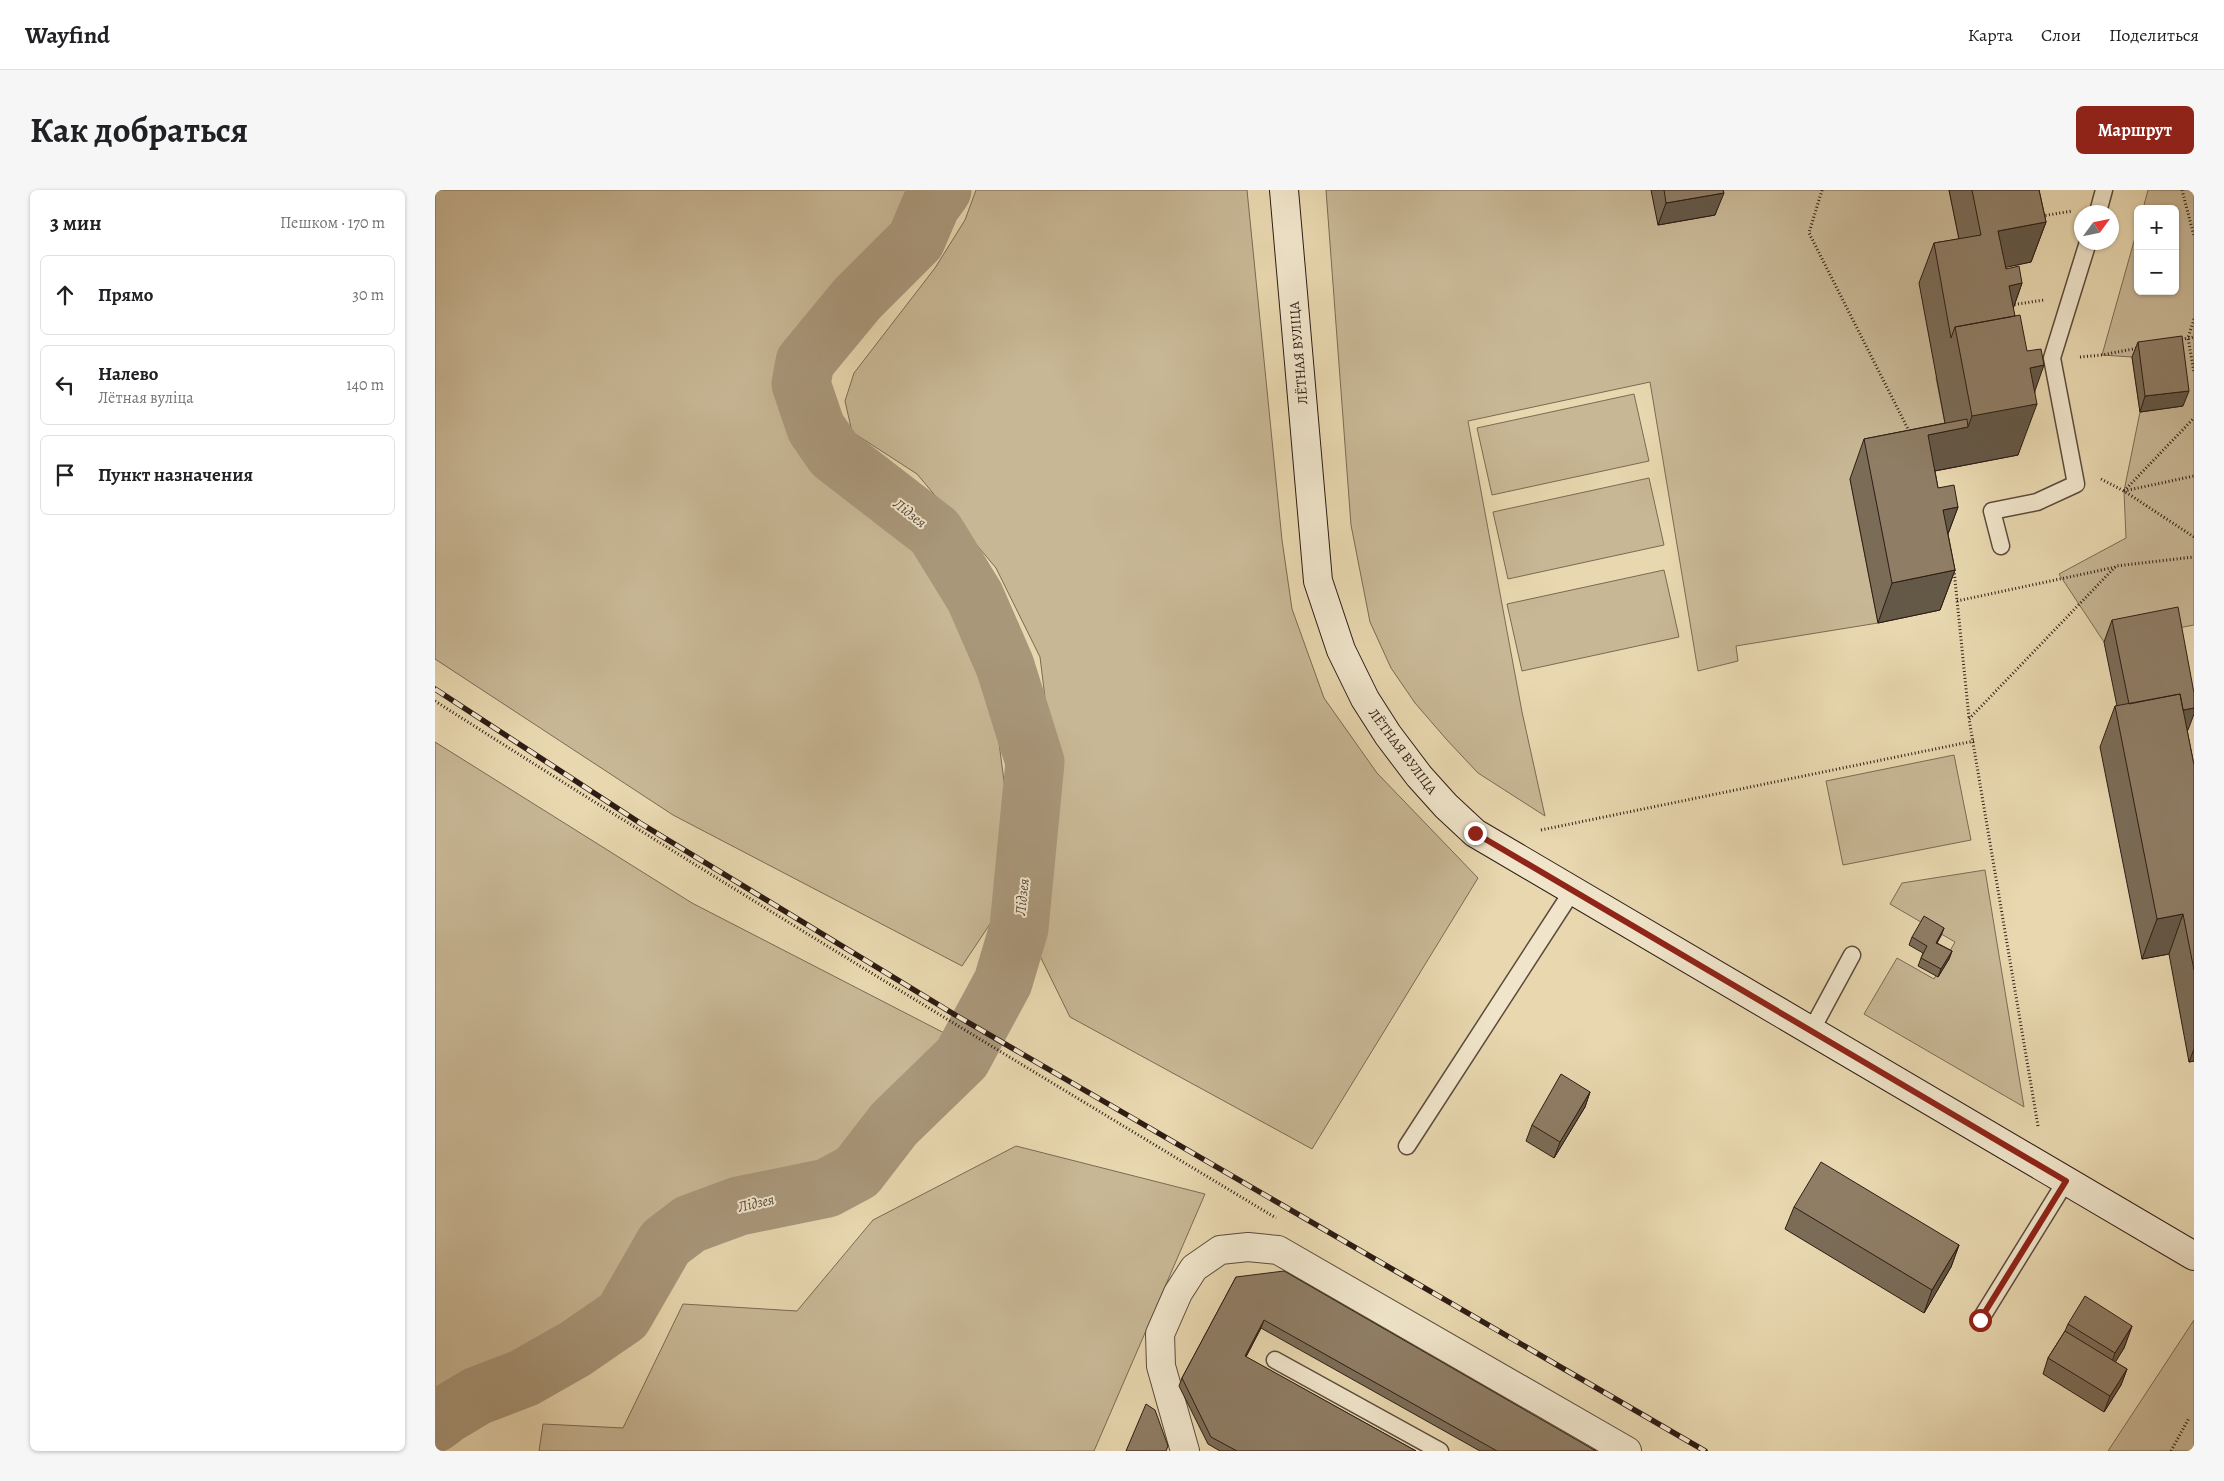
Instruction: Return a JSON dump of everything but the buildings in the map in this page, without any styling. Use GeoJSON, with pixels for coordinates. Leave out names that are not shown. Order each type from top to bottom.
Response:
{"type":"FeatureCollection","features":[{"type":"Feature","properties":{"kind":"street","name":"ЛЁТНАЯ ВУЛІЦА"},"geometry":{"type":"LineString","coordinates":[[1284,190],[1319,581],[1341,650],[1365,699],[1387,735],[1419,776],[1446,806],[1475,833],[2194,1256]]}},
{"type":"Feature","properties":{"kind":"street"},"geometry":{"type":"LineString","coordinates":[[1185,1451],[1161,1366],[1160,1334],[1178,1293],[1194,1268],[1220,1250],[1248,1247],[1278,1250],[1627,1451]]}},
{"type":"Feature","properties":{"kind":"lane"},"geometry":{"type":"LineString","coordinates":[[2100,205],[2104,190]]}},
{"type":"Feature","properties":{"kind":"lane"},"geometry":{"type":"LineString","coordinates":[[2001,546],[1992,511],[2037,502],[2075,484],[2052,358],[2086,250]]}},
{"type":"Feature","properties":{"kind":"lane"},"geometry":{"type":"LineString","coordinates":[[1407,1146],[1573,890]]}},
{"type":"Feature","properties":{"kind":"lane"},"geometry":{"type":"LineString","coordinates":[[1811,1030],[1852,955]]}},
{"type":"Feature","properties":{"kind":"lane"},"geometry":{"type":"LineString","coordinates":[[1980,1320],[2066,1181]]}},
{"type":"Feature","properties":{"kind":"lane"},"geometry":{"type":"LineString","coordinates":[[1275,1360],[1440,1451]]}},
{"type":"Feature","properties":{"kind":"path"},"geometry":{"type":"LineString","coordinates":[[1822,190],[1809,233],[1911,434]]}},
{"type":"Feature","properties":{"kind":"path"},"geometry":{"type":"LineString","coordinates":[[2182,190],[2194,236]]}},
{"type":"Feature","properties":{"kind":"path"},"geometry":{"type":"LineString","coordinates":[[2040,216],[2074,210]]}},
{"type":"Feature","properties":{"kind":"path"},"geometry":{"type":"LineString","coordinates":[[2006,306],[2048,299]]}},
{"type":"Feature","properties":{"kind":"path"},"geometry":{"type":"LineString","coordinates":[[2194,319],[2188,338],[2194,372]]}},
{"type":"Feature","properties":{"kind":"path"},"geometry":{"type":"LineString","coordinates":[[2169,342],[2194,337]]}},
{"type":"Feature","properties":{"kind":"path"},"geometry":{"type":"LineString","coordinates":[[2052,358],[2102,355],[2140,348]]}},
{"type":"Feature","properties":{"kind":"path"},"geometry":{"type":"LineString","coordinates":[[2124,491],[2194,418]]}},
{"type":"Feature","properties":{"kind":"path"},"geometry":{"type":"LineString","coordinates":[[2124,491],[2194,476]]}},
{"type":"Feature","properties":{"kind":"path"},"geometry":{"type":"LineString","coordinates":[[2124,491],[2194,537]]}},
{"type":"Feature","properties":{"kind":"path"},"geometry":{"type":"LineString","coordinates":[[1957,601],[2117,566],[2194,557]]}},
{"type":"Feature","properties":{"kind":"path"},"geometry":{"type":"LineString","coordinates":[[1953,561],[1969,718],[2038,1126]]}},
{"type":"Feature","properties":{"kind":"path"},"geometry":{"type":"LineString","coordinates":[[1969,718],[2117,566]]}},
{"type":"Feature","properties":{"kind":"path"},"geometry":{"type":"LineString","coordinates":[[435,701],[636,829],[961,1030],[1277,1218]]}},
{"type":"Feature","properties":{"kind":"path"},"geometry":{"type":"LineString","coordinates":[[1541,830],[1974,741]]}},
{"type":"Feature","properties":{"kind":"path"},"geometry":{"type":"LineString","coordinates":[[2171,1451],[2189,1418]]}},
{"type":"Feature","properties":{"kind":"shaded area"},"geometry":{"type":"Polygon","coordinates":[[[435,190],[930,190],[927,198],[847,287],[792,370],[814,461],[848,501],[888,524],[956,595],[990,673],[1005,789],[996,915],[962,966],[673,815],[435,659],[435,190]]]}},
{"type":"Feature","properties":{"kind":"shaded area"},"geometry":{"type":"Polygon","coordinates":[[[976,190],[1247,190],[1282,540],[1292,609],[1324,698],[1377,773],[1478,878],[1312,1149],[1070,1017],[1038,952],[1055,779],[1040,657],[996,568],[917,474],[852,432],[845,401],[854,373],[935,268],[965,220],[976,190]]]}},
{"type":"Feature","properties":{"kind":"shaded area"},"geometry":{"type":"Polygon","coordinates":[[[1326,190],[1949,190],[1966,275],[1936,378],[1952,459],[1850,479],[1878,623],[1736,646],[1738,661],[1698,671],[1650,382],[1468,421],[1522,712],[1545,816],[1478,773],[1415,703],[1391,668],[1370,622],[1351,525],[1326,190]]]}},
{"type":"Feature","properties":{"kind":"shaded area"},"geometry":{"type":"Polygon","coordinates":[[[2148,190],[2194,190],[2194,625],[2104,642],[2059,574],[2126,538],[2124,491],[2140,412],[2132,357],[2102,355],[2134,241],[2134,295],[2179,295],[2179,205],[2144,205],[2148,190]]]}},
{"type":"Feature","properties":{"kind":"shaded area"},"geometry":{"type":"Polygon","coordinates":[[[1634,394],[1649,461],[1492,495],[1477,428],[1634,394]]]}},
{"type":"Feature","properties":{"kind":"shaded area"},"geometry":{"type":"Polygon","coordinates":[[[1649,478],[1664,545],[1508,579],[1493,512],[1649,478]]]}},
{"type":"Feature","properties":{"kind":"shaded area"},"geometry":{"type":"Polygon","coordinates":[[[1664,570],[1679,637],[1522,671],[1507,604],[1664,570]]]}},
{"type":"Feature","properties":{"kind":"shaded area"},"geometry":{"type":"Polygon","coordinates":[[[435,742],[692,903],[952,1037],[850,1164],[747,1193],[683,1229],[627,1305],[556,1359],[457,1398],[435,1413],[435,742]]]}},
{"type":"Feature","properties":{"kind":"shaded area"},"geometry":{"type":"Polygon","coordinates":[[[1954,755],[1971,840],[1843,865],[1826,781],[1954,755]]]}},
{"type":"Feature","properties":{"kind":"shaded area"},"geometry":{"type":"Polygon","coordinates":[[[1985,870],[2024,1107],[1864,1014],[1897,958],[1934,979],[1955,942],[1890,904],[1902,883],[1985,870]]]}},
{"type":"Feature","properties":{"kind":"shaded area"},"geometry":{"type":"Polygon","coordinates":[[[1016,1146],[1205,1194],[1094,1451],[539,1451],[543,1424],[623,1428],[683,1304],[797,1311],[873,1220],[1016,1146]]]}},
{"type":"Feature","properties":{"kind":"shaded area"},"geometry":{"type":"Polygon","coordinates":[[[2194,1320],[2194,1451],[2108,1451],[2194,1320]]]}},
{"type":"Feature","properties":{"kind":"waterway","name":"Лідзея"},"geometry":{"type":"LineString","coordinates":[[435,1423],[477,1396],[524,1378],[575,1349],[623,1316],[665,1243],[690,1224],[739,1206],[827,1188],[857,1172],[894,1124],[962,1058],[1003,982],[1019,928],[1035,762],[1005,666],[975,597],[935,532],[834,454],[816,428],[801,384],[805,362],[857,299],[916,240],[931,205],[942,190]]}},
{"type":"Feature","properties":{"kind":"railway"},"geometry":{"type":"LineString","coordinates":[[435,689],[640,823],[957,1016],[1705,1451]]}},
{"type":"Feature","properties":{"kind":"route"},"geometry":{"type":"LineString","coordinates":[[1475,833],[2066,1181],[1980,1320]]}}]}
